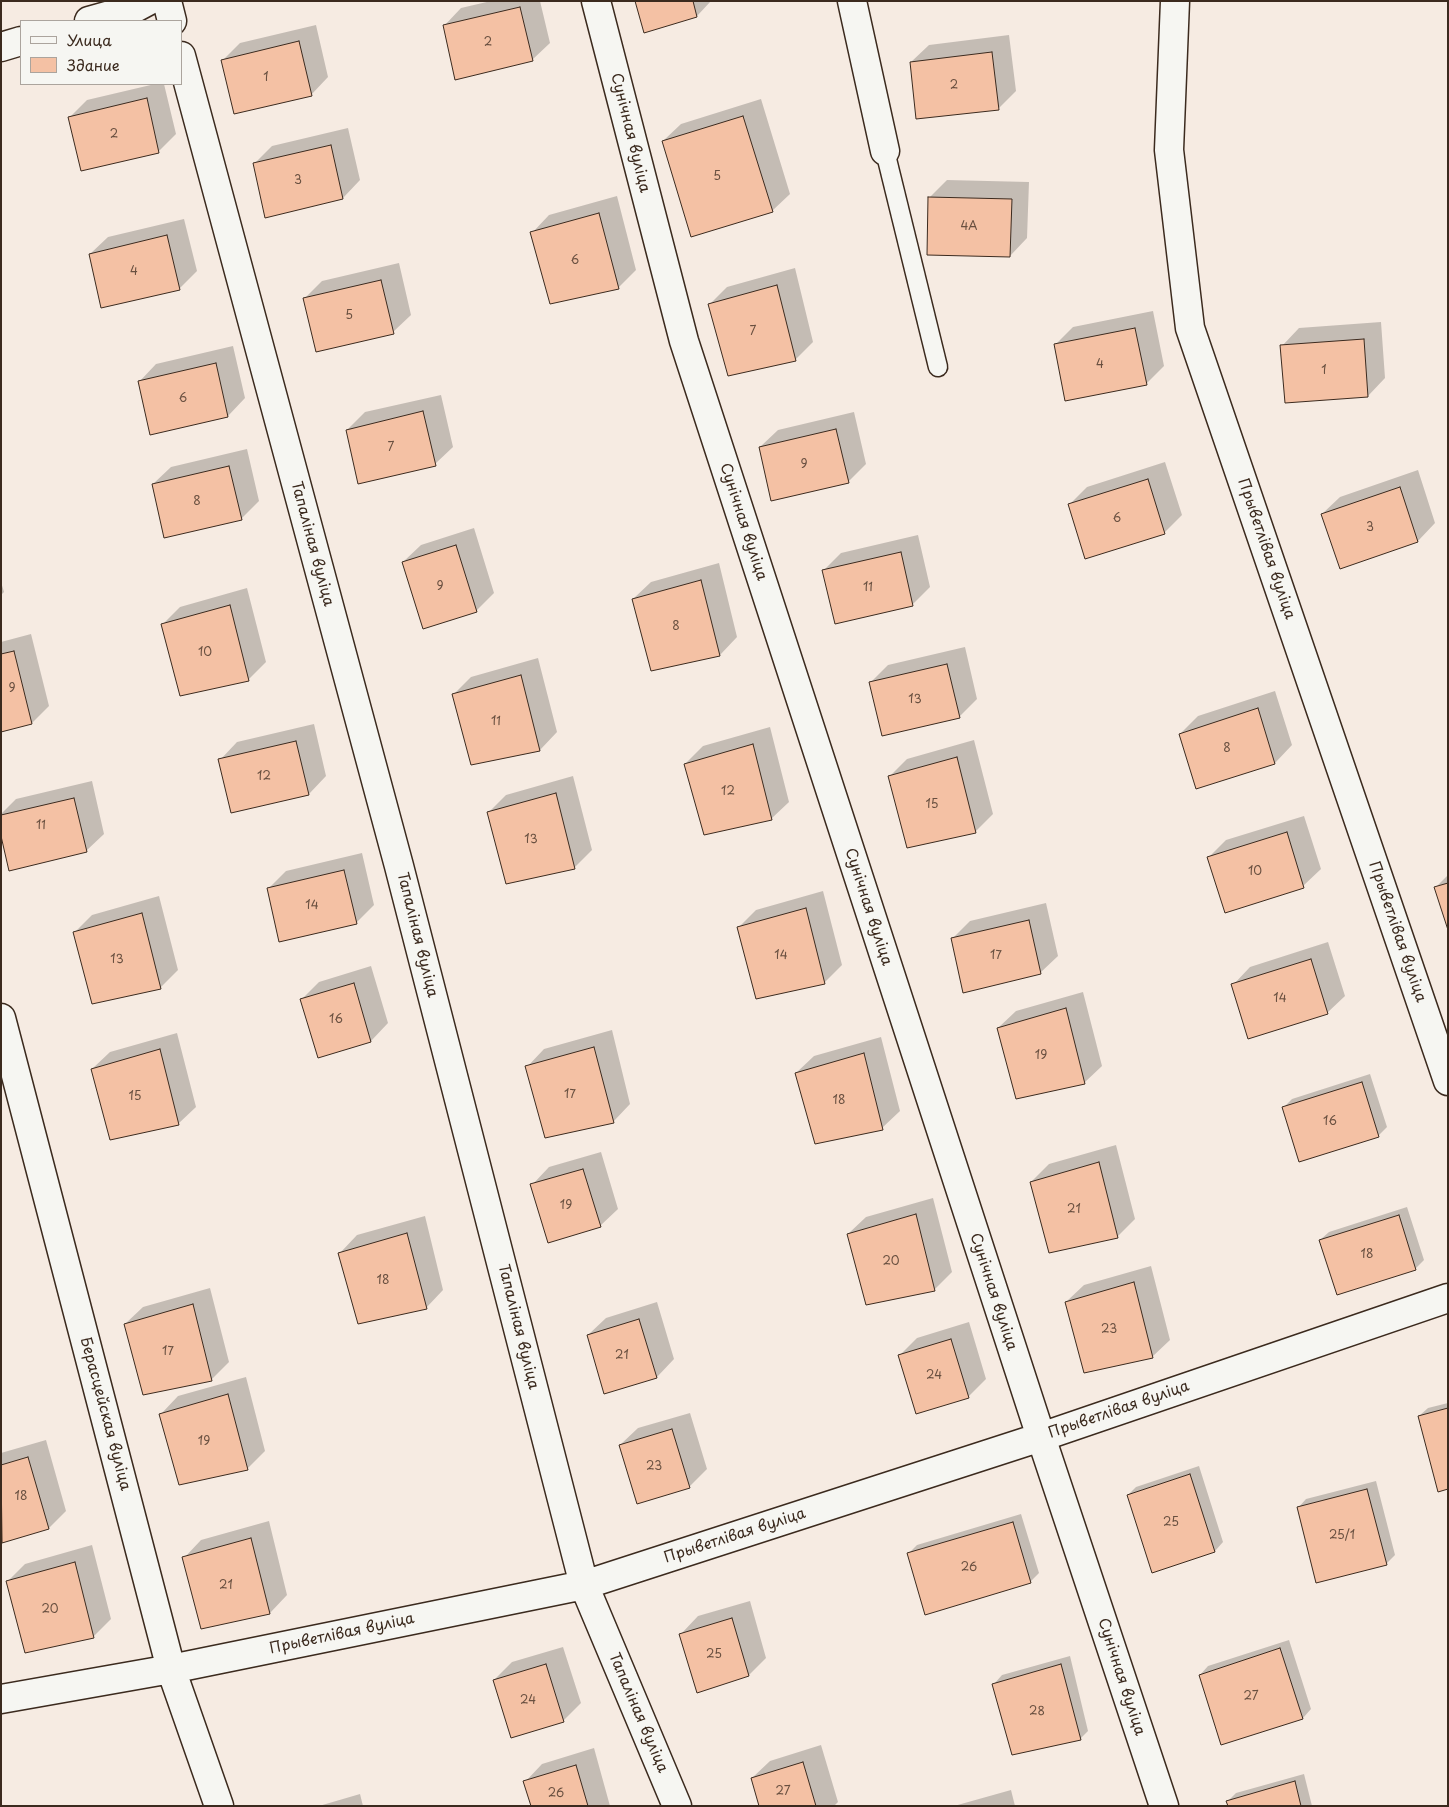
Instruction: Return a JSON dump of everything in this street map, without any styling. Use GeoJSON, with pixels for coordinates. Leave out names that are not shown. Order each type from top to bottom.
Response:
{"type":"FeatureCollection","features":[{"type":"Feature","properties":{"kind":"street"},"geometry":{"type":"LineString","coordinates":[[167,1],[172,20]]}},
{"type":"Feature","properties":{"kind":"street","name":"Сунічная вуліца"},"geometry":{"type":"LineString","coordinates":[[596,1],[684,341],[1041,1437],[1164,1806]]}},
{"type":"Feature","properties":{"kind":"street"},"geometry":{"type":"LineString","coordinates":[[852,1],[885,151]]}},
{"type":"Feature","properties":{"kind":"street","name":"Прыветлівая вуліца"},"geometry":{"type":"LineString","coordinates":[[1175,1],[1169,150],[1190,328],[1448,1081]]}},
{"type":"Feature","properties":{"kind":"street"},"geometry":{"type":"LineString","coordinates":[[92,20],[138,4]]}},
{"type":"Feature","properties":{"kind":"street"},"geometry":{"type":"LineString","coordinates":[[1,47],[20,41]]}},
{"type":"Feature","properties":{"kind":"street","name":"Тапаліная вуліца"},"geometry":{"type":"LineString","coordinates":[[182,60],[399,866],[584,1585],[677,1806]]}},
{"type":"Feature","properties":{"kind":"street","name":"Берасцейская вуліца"},"geometry":{"type":"LineString","coordinates":[[1,1018],[171,1669],[219,1806]]}},
{"type":"Feature","properties":{"kind":"street","name":"Прыветлівая вуліца"},"geometry":{"type":"LineString","coordinates":[[1,1699],[171,1669],[584,1585],[1041,1437],[1448,1298]]}},
{"type":"Feature","properties":{"kind":"lane"},"geometry":{"type":"LineString","coordinates":[[885,151],[938,367]]}},
{"type":"Feature","properties":{"kind":"building"},"geometry":{"type":"Polygon","coordinates":[[[635,1],[693,1],[697,17],[644,33],[635,1]]]}},
{"type":"Feature","properties":{"kind":"building"},"geometry":{"type":"Polygon","coordinates":[[[520,7],[533,61],[455,80],[443,25],[520,7]]]}},
{"type":"Feature","properties":{"kind":"building"},"geometry":{"type":"Polygon","coordinates":[[[299,41],[312,96],[234,114],[221,60],[299,41]]]}},
{"type":"Feature","properties":{"kind":"building"},"geometry":{"type":"Polygon","coordinates":[[[992,52],[999,110],[916,119],[910,62],[992,52]]]}},
{"type":"Feature","properties":{"kind":"building"},"geometry":{"type":"Polygon","coordinates":[[[147,98],[159,153],[81,171],[68,117],[147,98]]]}},
{"type":"Feature","properties":{"kind":"building"},"geometry":{"type":"Polygon","coordinates":[[[743,116],[773,212],[691,237],[662,141],[743,116]]]}},
{"type":"Feature","properties":{"kind":"building"},"geometry":{"type":"Polygon","coordinates":[[[331,145],[343,199],[265,218],[253,163],[331,145]]]}},
{"type":"Feature","properties":{"kind":"building"},"geometry":{"type":"Polygon","coordinates":[[[928,197],[1012,199],[1010,257],[927,255],[928,197]]]}},
{"type":"Feature","properties":{"kind":"building"},"geometry":{"type":"Polygon","coordinates":[[[599,213],[619,289],[550,304],[530,232],[599,213]]]}},
{"type":"Feature","properties":{"kind":"building"},"geometry":{"type":"Polygon","coordinates":[[[167,235],[180,290],[101,308],[89,254],[167,235]]]}},
{"type":"Feature","properties":{"kind":"building"},"geometry":{"type":"Polygon","coordinates":[[[381,280],[394,334],[316,352],[303,298],[381,280]]]}},
{"type":"Feature","properties":{"kind":"building"},"geometry":{"type":"Polygon","coordinates":[[[777,285],[796,361],[728,376],[708,304],[777,285]]]}},
{"type":"Feature","properties":{"kind":"building"},"geometry":{"type":"Polygon","coordinates":[[[1135,328],[1147,385],[1065,401],[1054,344],[1135,328]]]}},
{"type":"Feature","properties":{"kind":"building"},"geometry":{"type":"Polygon","coordinates":[[[1364,339],[1368,397],[1285,403],[1280,345],[1364,339]]]}},
{"type":"Feature","properties":{"kind":"building"},"geometry":{"type":"Polygon","coordinates":[[[216,363],[228,417],[150,435],[138,381],[216,363]]]}},
{"type":"Feature","properties":{"kind":"building"},"geometry":{"type":"Polygon","coordinates":[[[423,411],[436,466],[358,484],[346,430],[423,411]]]}},
{"type":"Feature","properties":{"kind":"building"},"geometry":{"type":"Polygon","coordinates":[[[836,429],[849,483],[771,501],[759,447],[836,429]]]}},
{"type":"Feature","properties":{"kind":"building"},"geometry":{"type":"Polygon","coordinates":[[[229,466],[242,520],[164,538],[152,484],[229,466]]]}},
{"type":"Feature","properties":{"kind":"building"},"geometry":{"type":"Polygon","coordinates":[[[1148,479],[1165,534],[1085,559],[1068,504],[1148,479]]]}},
{"type":"Feature","properties":{"kind":"building"},"geometry":{"type":"Polygon","coordinates":[[[1400,487],[1418,542],[1340,569],[1321,514],[1400,487]]]}},
{"type":"Feature","properties":{"kind":"building"},"geometry":{"type":"Polygon","coordinates":[[[456,545],[477,612],[423,629],[402,562],[456,545]]]}},
{"type":"Feature","properties":{"kind":"building"},"geometry":{"type":"Polygon","coordinates":[[[901,552],[913,606],[835,624],[822,570],[901,552]]]}},
{"type":"Feature","properties":{"kind":"building"},"geometry":{"type":"Polygon","coordinates":[[[701,580],[720,656],[651,671],[632,599],[701,580]]]}},
{"type":"Feature","properties":{"kind":"building"},"geometry":{"type":"Polygon","coordinates":[[[230,605],[249,681],[180,696],[161,624],[230,605]]]}},
{"type":"Feature","properties":{"kind":"building"},"geometry":{"type":"Polygon","coordinates":[[[14,651],[32,724],[1,732],[1,654],[14,651]]]}},
{"type":"Feature","properties":{"kind":"building"},"geometry":{"type":"Polygon","coordinates":[[[947,664],[960,718],[882,736],[869,682],[947,664]]]}},
{"type":"Feature","properties":{"kind":"building"},"geometry":{"type":"Polygon","coordinates":[[[521,675],[540,751],[471,765],[452,694],[521,675]]]}},
{"type":"Feature","properties":{"kind":"building"},"geometry":{"type":"Polygon","coordinates":[[[1258,708],[1275,764],[1196,789],[1179,734],[1258,708]]]}},
{"type":"Feature","properties":{"kind":"building"},"geometry":{"type":"Polygon","coordinates":[[[296,741],[309,795],[231,813],[218,759],[296,741]]]}},
{"type":"Feature","properties":{"kind":"building"},"geometry":{"type":"Polygon","coordinates":[[[753,744],[772,820],[704,835],[684,764],[753,744]]]}},
{"type":"Feature","properties":{"kind":"building"},"geometry":{"type":"Polygon","coordinates":[[[957,757],[976,833],[907,848],[888,776],[957,757]]]}},
{"type":"Feature","properties":{"kind":"building"},"geometry":{"type":"Polygon","coordinates":[[[556,793],[575,869],[506,884],[487,812],[556,793]]]}},
{"type":"Feature","properties":{"kind":"building"},"geometry":{"type":"Polygon","coordinates":[[[74,798],[87,852],[9,871],[1,836],[1,815],[74,798]]]}},
{"type":"Feature","properties":{"kind":"building"},"geometry":{"type":"Polygon","coordinates":[[[1287,832],[1304,888],[1225,913],[1207,857],[1287,832]]]}},
{"type":"Feature","properties":{"kind":"building"},"geometry":{"type":"Polygon","coordinates":[[[344,870],[357,924],[279,942],[267,888],[344,870]]]}},
{"type":"Feature","properties":{"kind":"building"},"geometry":{"type":"Polygon","coordinates":[[[1448,883],[1448,930],[1434,887],[1448,883]]]}},
{"type":"Feature","properties":{"kind":"building"},"geometry":{"type":"Polygon","coordinates":[[[806,908],[825,984],[756,999],[737,927],[806,908]]]}},
{"type":"Feature","properties":{"kind":"building"},"geometry":{"type":"Polygon","coordinates":[[[142,913],[161,989],[92,1004],[73,932],[142,913]]]}},
{"type":"Feature","properties":{"kind":"building"},"geometry":{"type":"Polygon","coordinates":[[[1029,920],[1041,974],[963,993],[951,938],[1029,920]]]}},
{"type":"Feature","properties":{"kind":"building"},"geometry":{"type":"Polygon","coordinates":[[[1311,959],[1328,1014],[1248,1039],[1231,984],[1311,959]]]}},
{"type":"Feature","properties":{"kind":"building"},"geometry":{"type":"Polygon","coordinates":[[[354,983],[371,1042],[318,1058],[300,999],[354,983]]]}},
{"type":"Feature","properties":{"kind":"building"},"geometry":{"type":"Polygon","coordinates":[[[1066,1008],[1085,1084],[1016,1099],[997,1028],[1066,1008]]]}},
{"type":"Feature","properties":{"kind":"building"},"geometry":{"type":"Polygon","coordinates":[[[594,1047],[614,1123],[545,1138],[525,1066],[594,1047]]]}},
{"type":"Feature","properties":{"kind":"building"},"geometry":{"type":"Polygon","coordinates":[[[160,1049],[179,1125],[110,1140],[91,1069],[160,1049]]]}},
{"type":"Feature","properties":{"kind":"building"},"geometry":{"type":"Polygon","coordinates":[[[864,1053],[883,1130],[815,1144],[795,1073],[864,1053]]]}},
{"type":"Feature","properties":{"kind":"building"},"geometry":{"type":"Polygon","coordinates":[[[1362,1082],[1379,1137],[1299,1162],[1282,1107],[1362,1082]]]}},
{"type":"Feature","properties":{"kind":"building"},"geometry":{"type":"Polygon","coordinates":[[[1099,1162],[1118,1238],[1049,1253],[1030,1182],[1099,1162]]]}},
{"type":"Feature","properties":{"kind":"building"},"geometry":{"type":"Polygon","coordinates":[[[583,1169],[601,1227],[548,1243],[530,1184],[583,1169]]]}},
{"type":"Feature","properties":{"kind":"building"},"geometry":{"type":"Polygon","coordinates":[[[916,1214],[935,1291],[866,1305],[847,1234],[916,1214]]]}},
{"type":"Feature","properties":{"kind":"building"},"geometry":{"type":"Polygon","coordinates":[[[1399,1215],[1416,1270],[1337,1295],[1319,1240],[1399,1215]]]}},
{"type":"Feature","properties":{"kind":"building"},"geometry":{"type":"Polygon","coordinates":[[[407,1233],[427,1309],[358,1324],[338,1253],[407,1233]]]}},
{"type":"Feature","properties":{"kind":"building"},"geometry":{"type":"Polygon","coordinates":[[[1134,1282],[1153,1358],[1084,1373],[1065,1302],[1134,1282]]]}},
{"type":"Feature","properties":{"kind":"building"},"geometry":{"type":"Polygon","coordinates":[[[193,1304],[212,1381],[143,1395],[124,1324],[193,1304]]]}},
{"type":"Feature","properties":{"kind":"building"},"geometry":{"type":"Polygon","coordinates":[[[639,1319],[657,1378],[604,1394],[587,1335],[639,1319]]]}},
{"type":"Feature","properties":{"kind":"building"},"geometry":{"type":"Polygon","coordinates":[[[951,1339],[969,1398],[916,1414],[898,1355],[951,1339]]]}},
{"type":"Feature","properties":{"kind":"building"},"geometry":{"type":"Polygon","coordinates":[[[228,1394],[248,1470],[179,1485],[159,1414],[228,1394]]]}},
{"type":"Feature","properties":{"kind":"building"},"geometry":{"type":"Polygon","coordinates":[[[1448,1408],[1448,1489],[1438,1492],[1418,1416],[1448,1408]]]}},
{"type":"Feature","properties":{"kind":"building"},"geometry":{"type":"Polygon","coordinates":[[[672,1429],[690,1488],[637,1504],[619,1445],[672,1429]]]}},
{"type":"Feature","properties":{"kind":"building"},"geometry":{"type":"Polygon","coordinates":[[[28,1457],[49,1529],[2,1543],[1,1465],[28,1457]]]}},
{"type":"Feature","properties":{"kind":"building"},"geometry":{"type":"Polygon","coordinates":[[[1190,1474],[1215,1552],[1152,1573],[1127,1495],[1190,1474]]]}},
{"type":"Feature","properties":{"kind":"building"},"geometry":{"type":"Polygon","coordinates":[[[1367,1489],[1387,1565],[1316,1583],[1297,1507],[1367,1489]]]}},
{"type":"Feature","properties":{"kind":"building"},"geometry":{"type":"Polygon","coordinates":[[[1013,1522],[1031,1583],[925,1615],[907,1553],[1013,1522]]]}},
{"type":"Feature","properties":{"kind":"building"},"geometry":{"type":"Polygon","coordinates":[[[251,1538],[270,1614],[201,1629],[182,1557],[251,1538]]]}},
{"type":"Feature","properties":{"kind":"building"},"geometry":{"type":"Polygon","coordinates":[[[75,1562],[94,1638],[25,1653],[6,1581],[75,1562]]]}},
{"type":"Feature","properties":{"kind":"building"},"geometry":{"type":"Polygon","coordinates":[[[732,1618],[749,1676],[697,1693],[679,1634],[732,1618]]]}},
{"type":"Feature","properties":{"kind":"building"},"geometry":{"type":"Polygon","coordinates":[[[1280,1648],[1303,1719],[1221,1745],[1199,1675],[1280,1648]]]}},
{"type":"Feature","properties":{"kind":"building"},"geometry":{"type":"Polygon","coordinates":[[[546,1664],[564,1722],[511,1738],[493,1680],[546,1664]]]}},
{"type":"Feature","properties":{"kind":"building"},"geometry":{"type":"Polygon","coordinates":[[[1061,1664],[1081,1740],[1012,1755],[992,1684],[1061,1664]]]}},
{"type":"Feature","properties":{"kind":"building"},"geometry":{"type":"Polygon","coordinates":[[[803,1762],[816,1806],[759,1806],[751,1778],[803,1762]]]}},
{"type":"Feature","properties":{"kind":"building"},"geometry":{"type":"Polygon","coordinates":[[[576,1765],[588,1806],[531,1806],[523,1781],[576,1765]]]}},
{"type":"Feature","properties":{"kind":"building"},"geometry":{"type":"Polygon","coordinates":[[[1295,1781],[1301,1806],[1228,1806],[1226,1801],[1295,1781]]]}}]}
